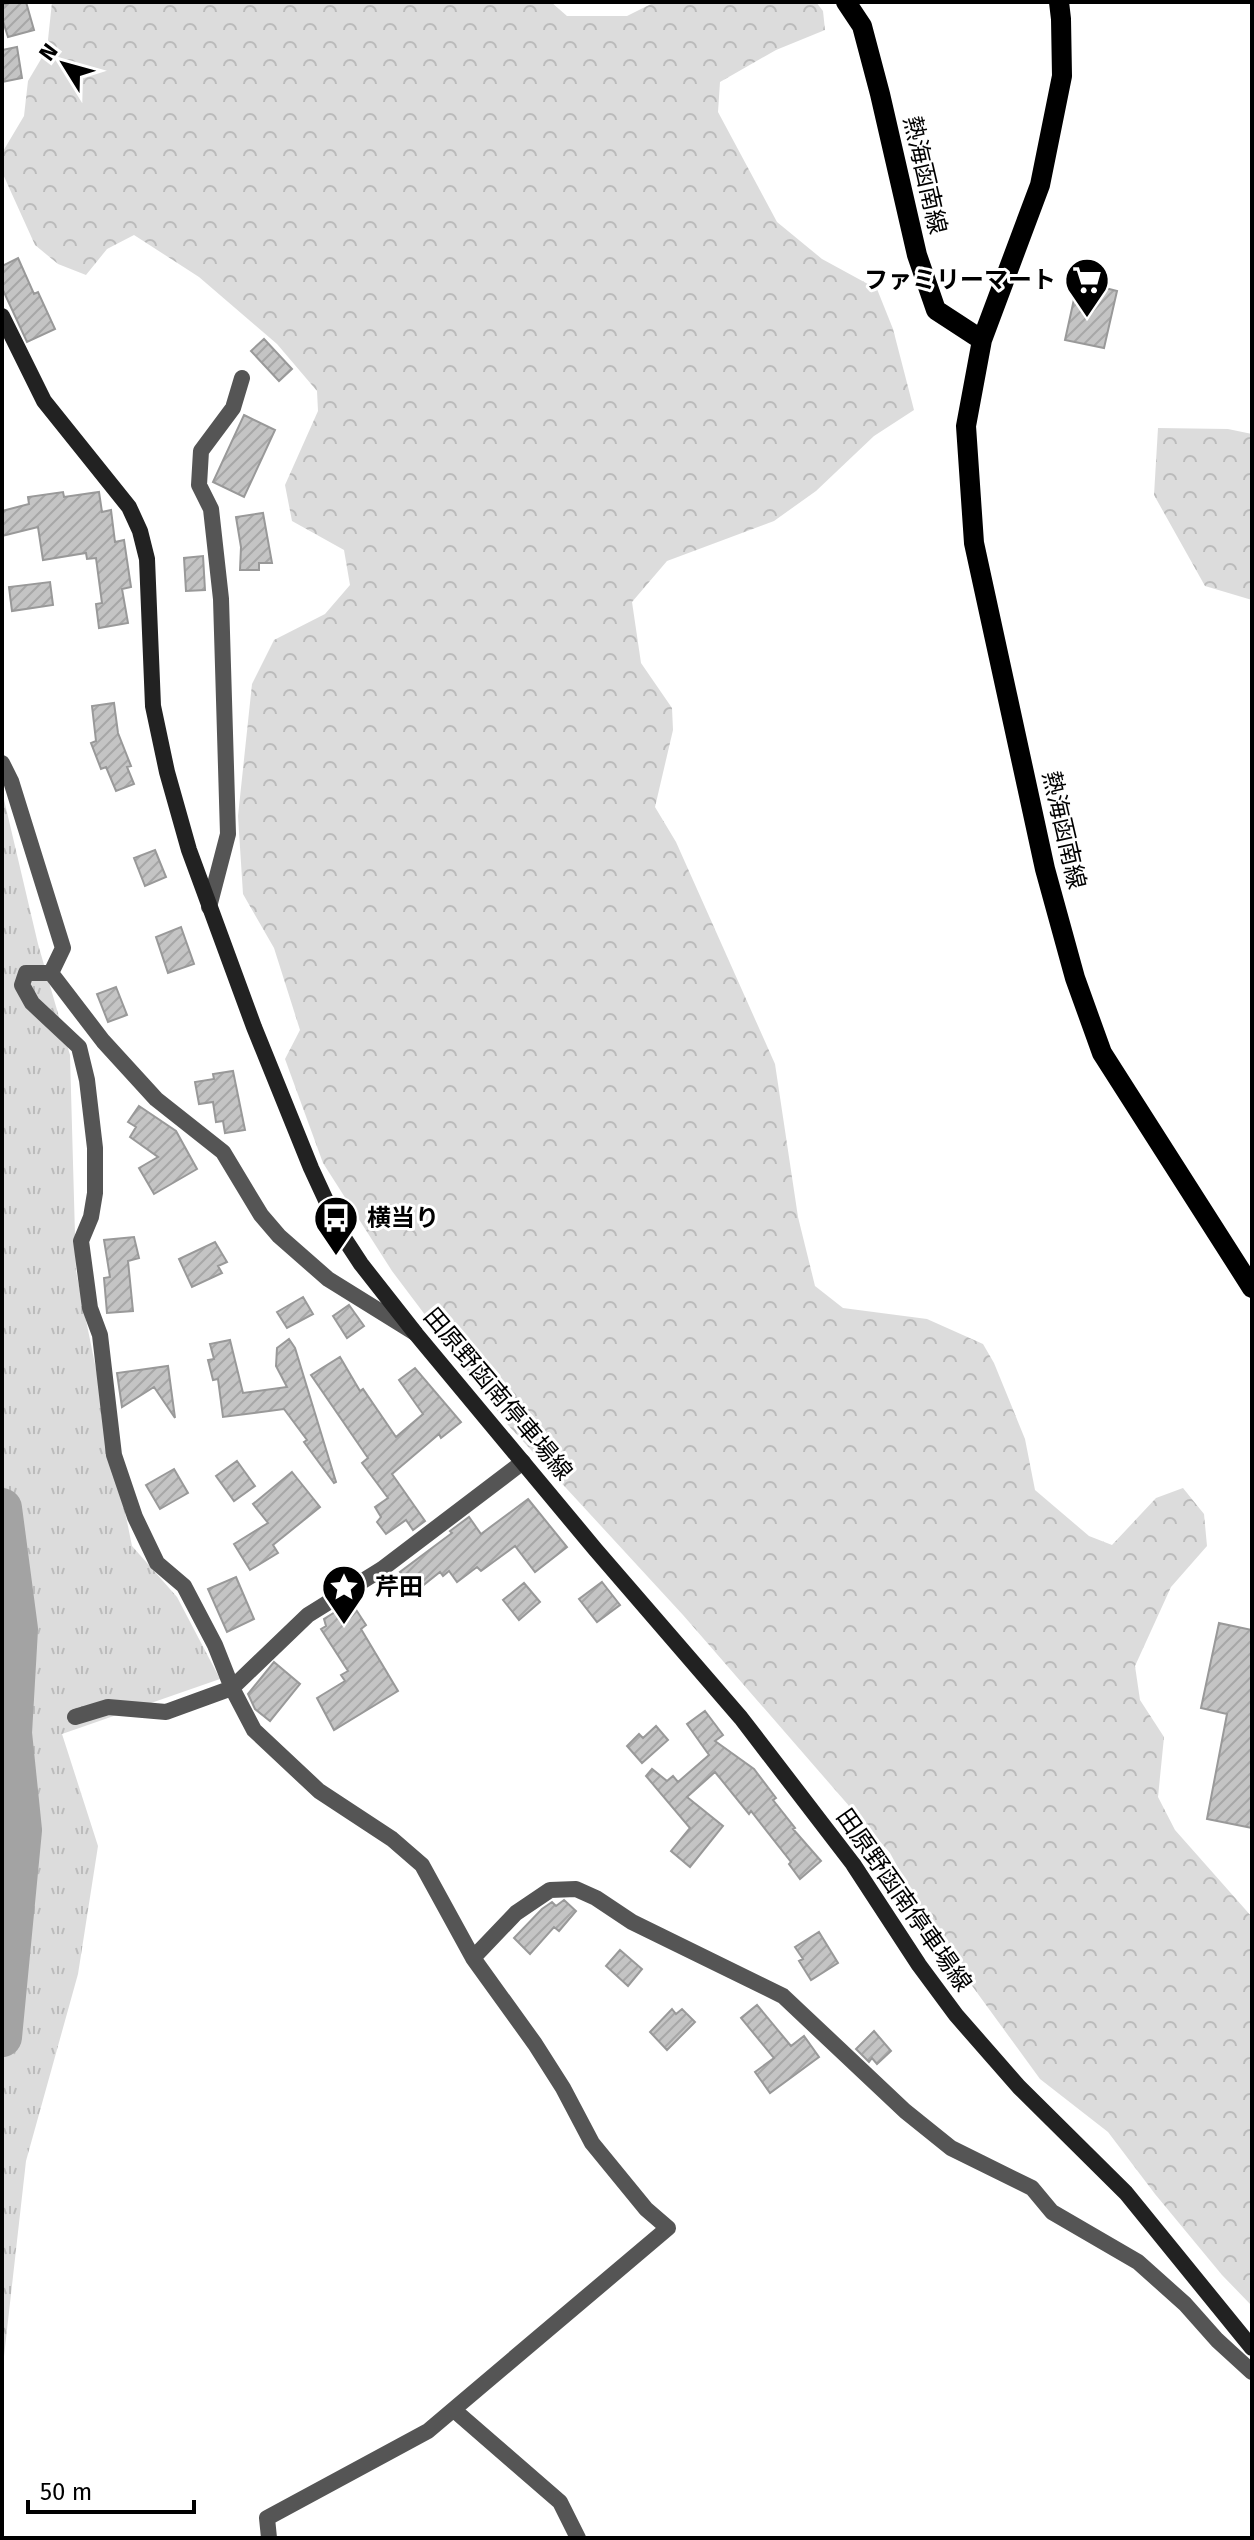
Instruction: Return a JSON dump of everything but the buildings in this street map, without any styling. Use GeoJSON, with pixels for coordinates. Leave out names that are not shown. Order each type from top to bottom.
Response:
{"type":"FeatureCollection","features":[{"type":"Feature","properties":{"kind":"main road","name":"熱海函南線"},"geometry":{"type":"LineString","coordinates":[[846,2],[862,26],[917,255],[936,310],[982,340]]}},
{"type":"Feature","properties":{"kind":"main road","name":"熱海函南線"},"geometry":{"type":"LineString","coordinates":[[1059,2],[1062,76],[1040,185],[982,340],[966,426],[974,543],[1045,869],[1075,978],[1102,1053],[1252,1288]]}},
{"type":"Feature","properties":{"kind":"main road","name":"田原野函南停車場線"},"geometry":{"type":"LineString","coordinates":[[2,316],[44,401],[129,507],[140,531],[147,559],[153,706],[178,811],[209,907],[266,1055],[311,1168],[342,1235],[416,1334],[741,1718],[853,1864],[956,2015],[1019,2087],[1126,2193],[1252,2348]]}},
{"type":"Feature","properties":{"kind":"street"},"geometry":{"type":"LineString","coordinates":[[209,907],[228,834],[221,599],[211,509],[199,485],[201,451],[233,408],[242,378]]}},
{"type":"Feature","properties":{"kind":"street"},"geometry":{"type":"LineString","coordinates":[[2,763],[11,781],[63,948],[51,973]]}},
{"type":"Feature","properties":{"kind":"street"},"geometry":{"type":"LineString","coordinates":[[51,973],[26,973],[22,985],[32,1003],[79,1047],[87,1080],[95,1148],[95,1193],[91,1217],[81,1241],[90,1308],[100,1335],[114,1455],[135,1517],[157,1563],[184,1586],[254,1730],[319,1791],[392,1839],[422,1865],[473,1958],[535,2044],[592,2143],[646,2209],[668,2228],[428,2431],[267,2518],[269,2538]]}},
{"type":"Feature","properties":{"kind":"street"},"geometry":{"type":"LineString","coordinates":[[51,973],[103,1041],[156,1099],[223,1152],[261,1215],[279,1236],[328,1279],[416,1334]]}},
{"type":"Feature","properties":{"kind":"street"},"geometry":{"type":"LineString","coordinates":[[75,1717],[108,1707],[166,1712],[232,1688],[308,1615],[382,1569],[523,1462]]}},
{"type":"Feature","properties":{"kind":"street"},"geometry":{"type":"LineString","coordinates":[[473,1958],[516,1913],[538,1897],[550,1890],[576,1889],[596,1898],[632,1922],[783,1996],[905,2111],[951,2148],[1032,2188],[1052,2212],[1138,2262],[1185,2304],[1217,2340],[1252,2372]]}},
{"type":"Feature","properties":{"kind":"street"},"geometry":{"type":"LineString","coordinates":[[454,2410],[560,2502],[578,2538]]}},
{"type":"Feature","properties":{"kind":"green space"},"geometry":{"type":"Polygon","coordinates":[[[52,2],[551,2],[567,16],[627,16],[655,2],[816,2],[823,11],[825,30],[776,50],[720,82],[718,112],[777,222],[822,259],[877,289],[893,329],[914,410],[874,436],[816,491],[774,521],[667,561],[632,602],[641,663],[672,708],[673,730],[655,807],[676,842],[775,1064],[798,1217],[815,1286],[843,1308],[927,1319],[983,1344],[1025,1439],[1035,1490],[1089,1536],[1112,1545],[1156,1498],[1183,1488],[1204,1514],[1207,1546],[1171,1587],[1135,1666],[1140,1700],[1164,1737],[1158,1797],[1175,1830],[1252,1917],[1252,2306],[1222,2275],[1108,2132],[1040,2079],[935,1935],[890,1853],[683,1615],[508,1425],[392,1271],[323,1163],[285,1059],[300,1030],[274,948],[243,894],[238,816],[252,684],[274,640],[325,614],[350,585],[344,550],[292,521],[285,485],[318,411],[317,391],[277,344],[199,277],[134,235],[107,249],[86,275],[58,264],[35,245],[2,172],[2,153],[24,116],[28,81],[47,49],[52,2]]]}},
{"type":"Feature","properties":{"kind":"green space"},"geometry":{"type":"Polygon","coordinates":[[[1158,428],[1228,429],[1252,434],[1252,600],[1205,586],[1154,495],[1158,428]]]}},
{"type":"Feature","properties":{"kind":"green space"},"geometry":{"type":"Polygon","coordinates":[[[2,791],[38,944],[70,1055],[76,1271],[132,1546],[177,1597],[220,1679],[62,1734],[98,1846],[78,1974],[26,2161],[2,2374],[2,1691],[8,1635],[2,1605],[2,791]]]}},
{"type":"Feature","properties":{"kind":"waterway"},"geometry":{"type":"LineString","coordinates":[[2,1508],[18,1629],[12,1733],[22,1830],[2,2037]]}},
{"type":"Feature","properties":{"kind":"place","name":"ファミリーマート"},"geometry":{"type":"Point","coordinates":[1087,319]}},
{"type":"Feature","properties":{"kind":"place","name":"横当り"},"geometry":{"type":"Point","coordinates":[336,1257]}},
{"type":"Feature","properties":{"kind":"place","name":"芹田"},"geometry":{"type":"Point","coordinates":[344,1626]}}]}
